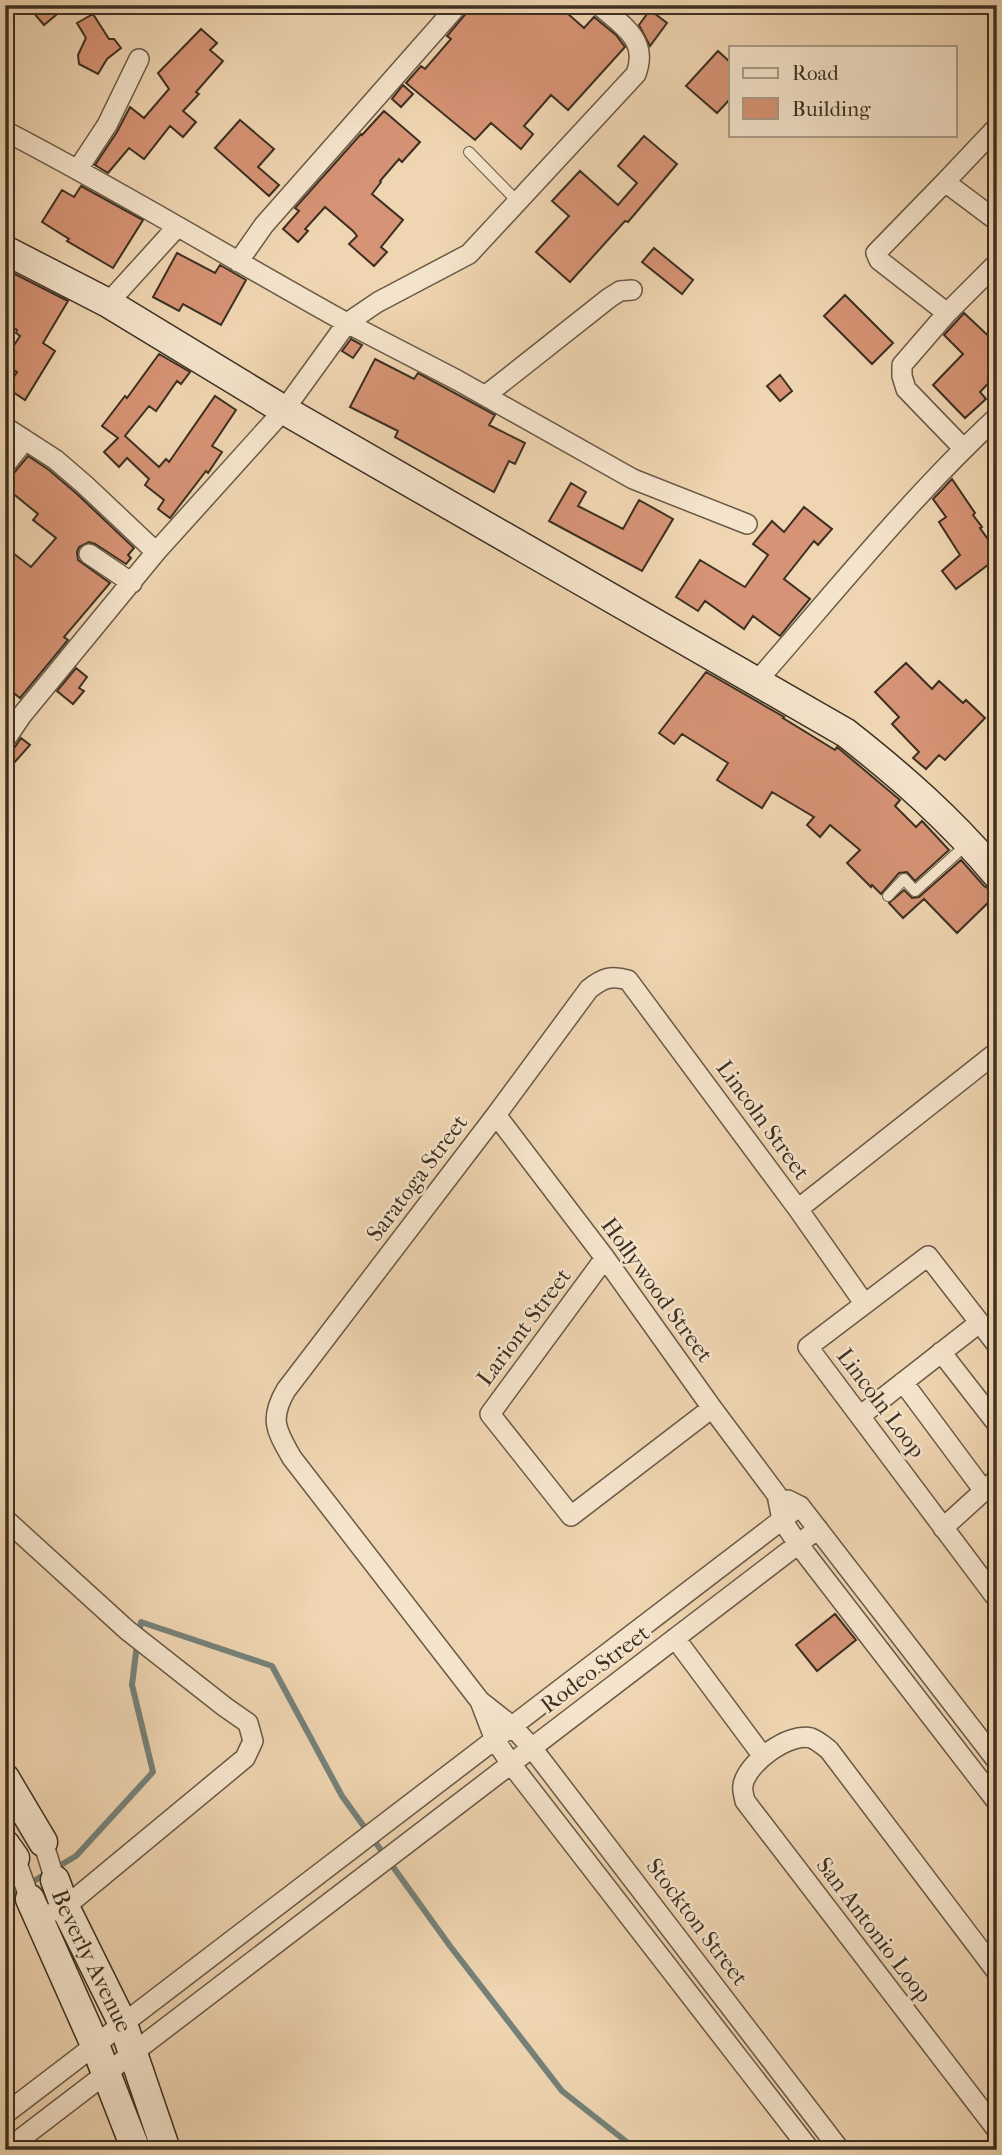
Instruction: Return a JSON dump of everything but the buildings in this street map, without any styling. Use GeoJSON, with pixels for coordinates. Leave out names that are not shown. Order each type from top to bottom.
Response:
{"type":"FeatureCollection","features":[{"type":"Feature","properties":{"kind":"street"},"geometry":{"type":"LineString","coordinates":[[238,262],[264,225],[458,5]]}},
{"type":"Feature","properties":{"kind":"street"},"geometry":{"type":"LineString","coordinates":[[5,740],[22,715],[156,552],[284,410],[347,323],[378,302],[469,254],[636,74],[641,61],[635,38],[599,5]]}},
{"type":"Feature","properties":{"kind":"street"},"geometry":{"type":"LineString","coordinates":[[78,169],[107,125],[139,59]]}},
{"type":"Feature","properties":{"kind":"street"},"geometry":{"type":"LineString","coordinates":[[947,313],[879,260],[876,253],[997,127]]}},
{"type":"Feature","properties":{"kind":"street"},"geometry":{"type":"LineString","coordinates":[[5,131],[78,169],[347,323],[633,479],[747,524]]}},
{"type":"Feature","properties":{"kind":"street"},"geometry":{"type":"LineString","coordinates":[[945,182],[997,221]]}},
{"type":"Feature","properties":{"kind":"street"},"geometry":{"type":"LineString","coordinates":[[108,303],[177,227]]}},
{"type":"Feature","properties":{"kind":"street"},"geometry":{"type":"LineString","coordinates":[[5,250],[108,303],[284,410],[846,733],[902,777],[969,842],[997,875]]}},
{"type":"Feature","properties":{"kind":"street"},"geometry":{"type":"LineString","coordinates":[[963,448],[906,388],[902,365],[947,313],[997,263]]}},
{"type":"Feature","properties":{"kind":"street"},"geometry":{"type":"LineString","coordinates":[[485,396],[609,298],[620,291],[632,290]]}},
{"type":"Feature","properties":{"kind":"street"},"geometry":{"type":"LineString","coordinates":[[757,681],[926,488],[997,416]]}},
{"type":"Feature","properties":{"kind":"street"},"geometry":{"type":"LineString","coordinates":[[5,427],[66,468],[156,552]]}},
{"type":"Feature","properties":{"kind":"street"},"geometry":{"type":"LineString","coordinates":[[5,465],[24,441]]}},
{"type":"Feature","properties":{"kind":"street"},"geometry":{"type":"LineString","coordinates":[[89,554],[132,583]]}},
{"type":"Feature","properties":{"kind":"street","name":"Saratoga Street"},"geometry":{"type":"LineString","coordinates":[[480,1701],[292,1458],[276,1424],[276,1407],[286,1390],[589,989],[601,980],[615,976]]}},
{"type":"Feature","properties":{"kind":"street","name":"Lincoln Street"},"geometry":{"type":"LineString","coordinates":[[615,976],[628,980],[798,1209],[864,1303]]}},
{"type":"Feature","properties":{"kind":"street"},"geometry":{"type":"LineString","coordinates":[[798,1209],[997,1052]]}},
{"type":"Feature","properties":{"kind":"street","name":"Hollywood Street"},"geometry":{"type":"LineString","coordinates":[[496,1115],[606,1258],[777,1495]]}},
{"type":"Feature","properties":{"kind":"street","name":"Lincoln Loop"},"geometry":{"type":"LineString","coordinates":[[997,1345],[928,1256],[808,1347],[997,1599]]}},
{"type":"Feature","properties":{"kind":"street","name":"Lariont Street"},"geometry":{"type":"LineString","coordinates":[[606,1258],[490,1413],[571,1516],[712,1408]]}},
{"type":"Feature","properties":{"kind":"street"},"geometry":{"type":"LineString","coordinates":[[859,1416],[979,1323]]}},
{"type":"Feature","properties":{"kind":"street"},"geometry":{"type":"LineString","coordinates":[[941,1352],[997,1424]]}},
{"type":"Feature","properties":{"kind":"street"},"geometry":{"type":"LineString","coordinates":[[903,1382],[990,1485],[943,1528]]}},
{"type":"Feature","properties":{"kind":"street"},"geometry":{"type":"LineString","coordinates":[[777,1495],[800,1506],[995,1755],[972,1768]]}},
{"type":"Feature","properties":{"kind":"street"},"geometry":{"type":"LineString","coordinates":[[777,1495],[782,1520],[798,1544],[997,1802]]}},
{"type":"Feature","properties":{"kind":"street","name":"Rodeo Street"},"geometry":{"type":"LineString","coordinates":[[123,2024],[800,1506]]}},
{"type":"Feature","properties":{"kind":"street"},"geometry":{"type":"LineString","coordinates":[[5,1519],[127,1630],[248,1723],[253,1741],[245,1758],[65,1907],[34,1909]]}},
{"type":"Feature","properties":{"kind":"street","name":"Rodeo Street"},"geometry":{"type":"LineString","coordinates":[[133,2053],[818,1529]]}},
{"type":"Feature","properties":{"kind":"street"},"geometry":{"type":"LineString","coordinates":[[675,1638],[762,1755],[799,1737],[813,1738],[829,1750],[997,1972]]}},
{"type":"Feature","properties":{"kind":"street"},"geometry":{"type":"LineString","coordinates":[[480,1701],[495,1740],[511,1764],[810,2150]]}},
{"type":"Feature","properties":{"kind":"street","name":"Stockton Street"},"geometry":{"type":"LineString","coordinates":[[480,1701],[512,1726],[532,1748],[840,2150]]}},
{"type":"Feature","properties":{"kind":"street","name":"San Antonio Loop"},"geometry":{"type":"LineString","coordinates":[[762,1755],[752,1766],[743,1785],[745,1801],[997,2130]]}},
{"type":"Feature","properties":{"kind":"street","name":"Beverly Avenue"},"geometry":{"type":"LineString","coordinates":[[5,1778],[43,1842],[65,1907],[123,2024],[166,2150]]}},
{"type":"Feature","properties":{"kind":"street","name":"Beverly Avenue"},"geometry":{"type":"LineString","coordinates":[[10,1851],[95,2045],[136,2150]]}},
{"type":"Feature","properties":{"kind":"street"},"geometry":{"type":"LineString","coordinates":[[5,2114],[123,2024]]}},
{"type":"Feature","properties":{"kind":"street"},"geometry":{"type":"LineString","coordinates":[[6,2150],[133,2053]]}},
{"type":"Feature","properties":{"kind":"lane"},"geometry":{"type":"LineString","coordinates":[[469,152],[518,202]]}},
{"type":"Feature","properties":{"kind":"lane"},"geometry":{"type":"LineString","coordinates":[[888,896],[904,879],[915,891],[969,842]]}},
{"type":"Feature","properties":{"kind":"waterway"},"geometry":{"type":"LineString","coordinates":[[139,1634],[141,1622],[272,1666],[342,1796],[450,1946],[562,2091],[637,2150]]}},
{"type":"Feature","properties":{"kind":"waterway"},"geometry":{"type":"LineString","coordinates":[[5,1898],[76,1856],[153,1772],[132,1685],[137,1644]]}}]}
